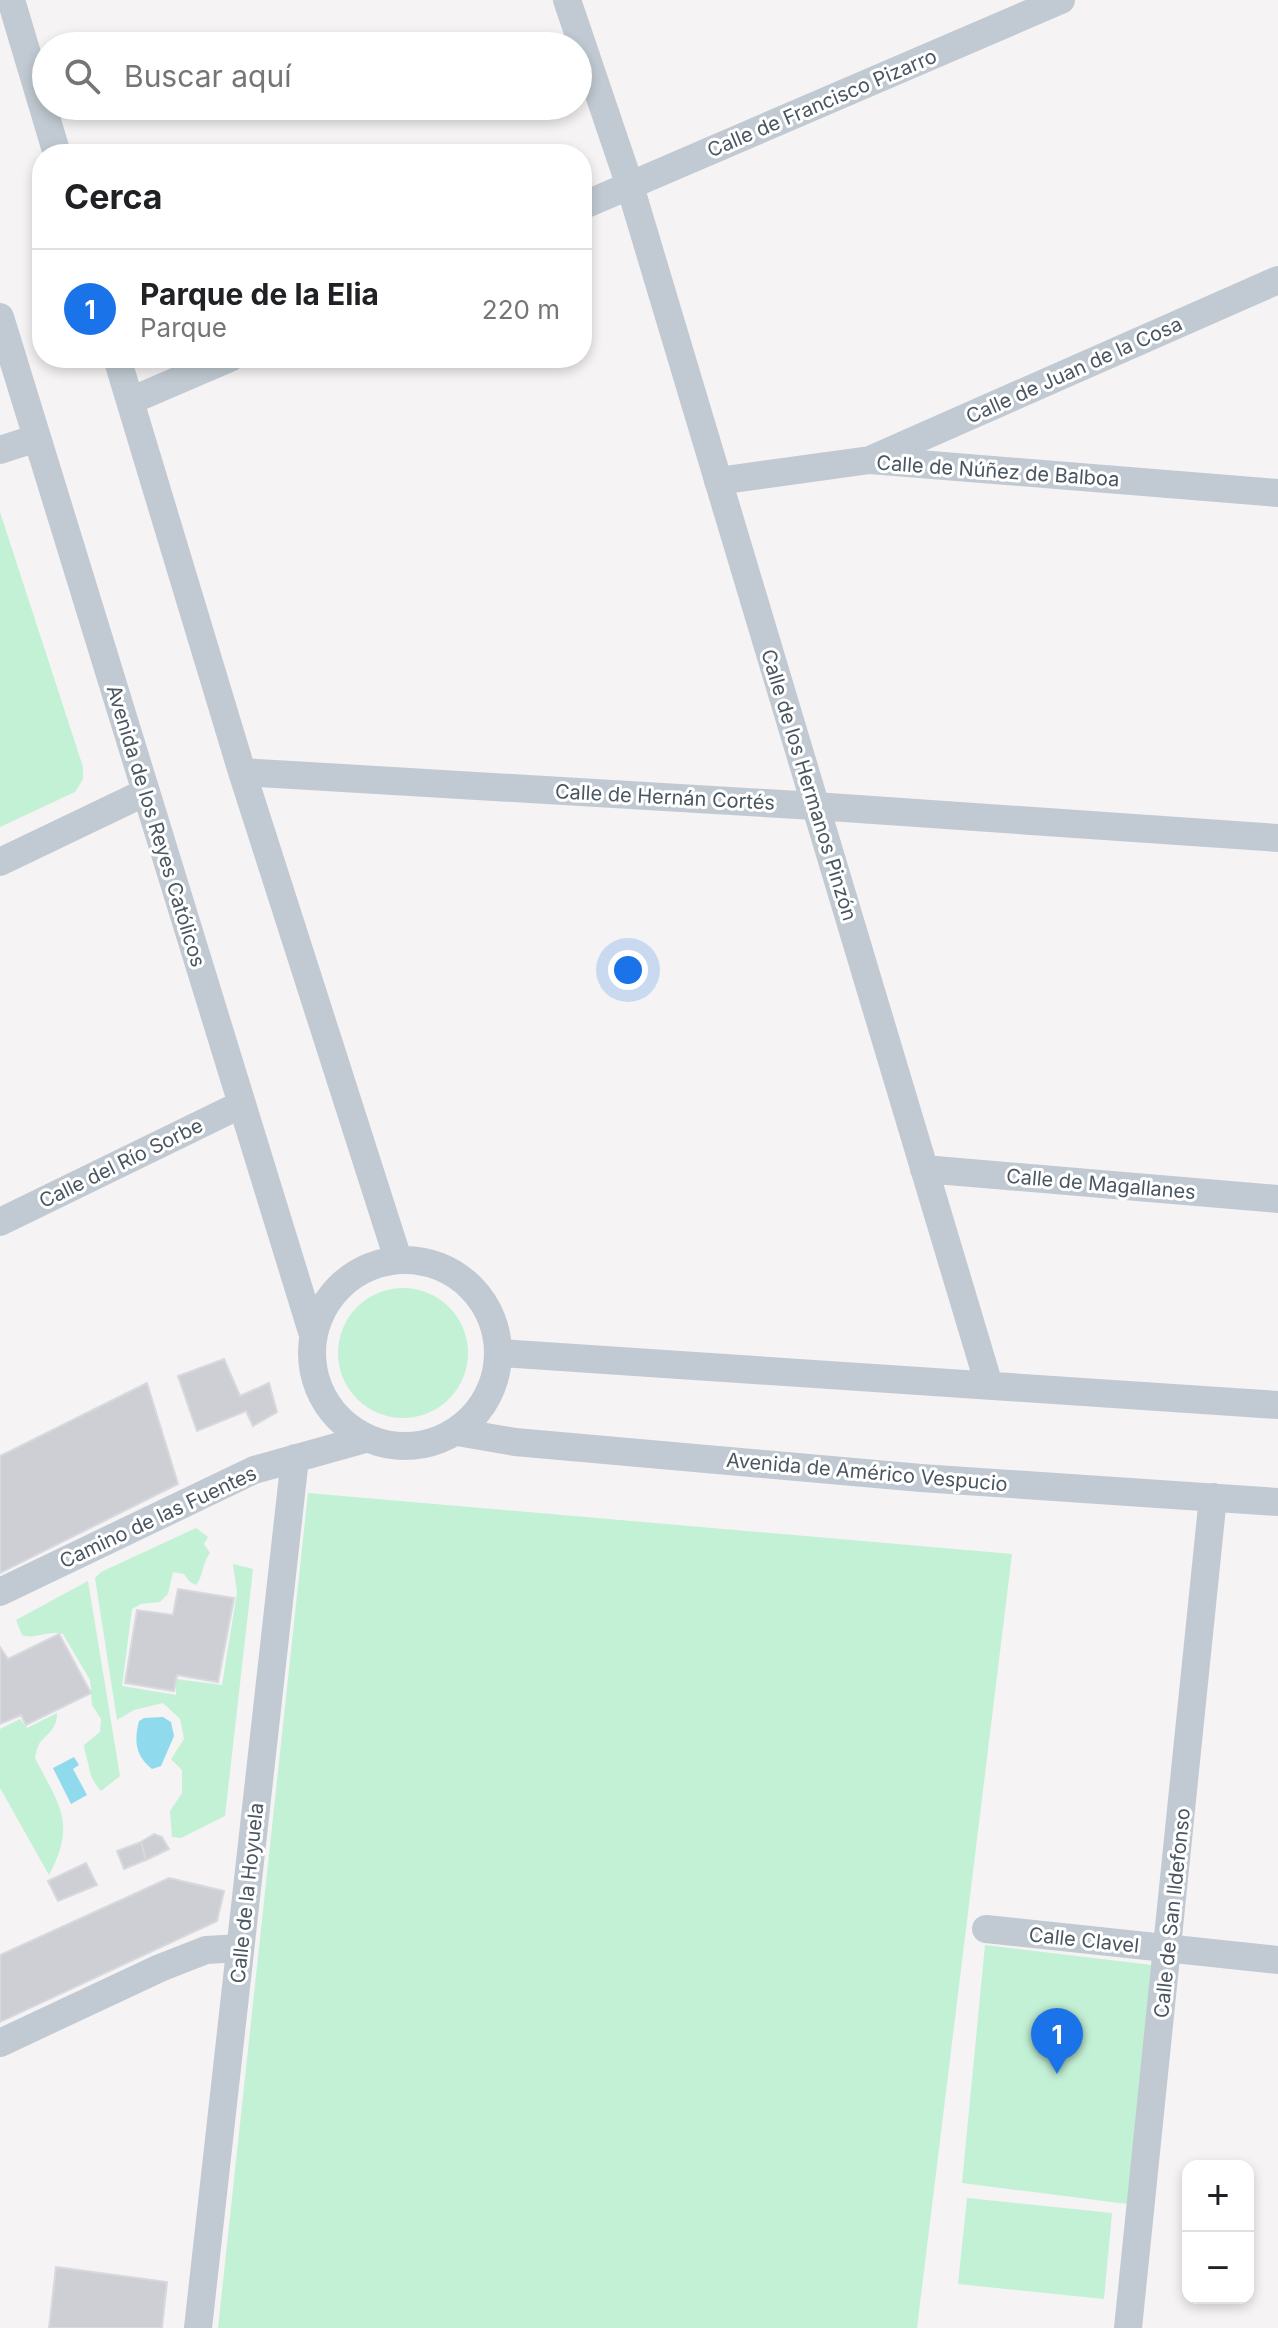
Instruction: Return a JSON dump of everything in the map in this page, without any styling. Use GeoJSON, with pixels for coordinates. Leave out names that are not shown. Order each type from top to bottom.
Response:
{"type":"FeatureCollection","features":[{"type":"Feature","properties":{"kind":"street"},"geometry":{"type":"LineString","coordinates":[[11,0],[32,70]]}},
{"type":"Feature","properties":{"kind":"street","name":"Calle de los Hermanos Pinzón"},"geometry":{"type":"LineString","coordinates":[[567,0],[578,32]]}},
{"type":"Feature","properties":{"kind":"street","name":"Calle de Francisco Pizarro"},"geometry":{"type":"LineString","coordinates":[[592,202],[1061,0]]}},
{"type":"Feature","properties":{"kind":"street","name":"Calle de los Hermanos Pinzón"},"geometry":{"type":"LineString","coordinates":[[592,74],[630,186],[989,1385]]}},
{"type":"Feature","properties":{"kind":"street"},"geometry":{"type":"LineString","coordinates":[[47,120],[54,144]]}},
{"type":"Feature","properties":{"kind":"street","name":"Calle de Juan de la Cosa"},"geometry":{"type":"LineString","coordinates":[[870,460],[1278,280]]}},
{"type":"Feature","properties":{"kind":"street","name":"Avenida de los Reyes Católicos"},"geometry":{"type":"LineString","coordinates":[[0,317],[313,1335]]}},
{"type":"Feature","properties":{"kind":"street"},"geometry":{"type":"LineString","coordinates":[[120,368],[242,772],[398,1259]]}},
{"type":"Feature","properties":{"kind":"street"},"geometry":{"type":"LineString","coordinates":[[130,401],[207,368]]}},
{"type":"Feature","properties":{"kind":"street"},"geometry":{"type":"LineString","coordinates":[[0,450],[37,438]]}},
{"type":"Feature","properties":{"kind":"street","name":"Calle de Núñez de Balboa"},"geometry":{"type":"LineString","coordinates":[[718,481],[870,460],[1278,493]]}},
{"type":"Feature","properties":{"kind":"street","name":"Calle de Hernán Cortés"},"geometry":{"type":"LineString","coordinates":[[242,772],[815,806],[1278,838]]}},
{"type":"Feature","properties":{"kind":"street"},"geometry":{"type":"LineString","coordinates":[[0,862],[146,792]]}},
{"type":"Feature","properties":{"kind":"street","name":"Calle del Río Sorbe"},"geometry":{"type":"LineString","coordinates":[[0,1222],[242,1104]]}},
{"type":"Feature","properties":{"kind":"street","name":"Calle de Magallanes"},"geometry":{"type":"LineString","coordinates":[[924,1169],[1278,1199]]}},
{"type":"Feature","properties":{"kind":"street"},"geometry":{"type":"LineString","coordinates":[[398,1259],[428,1262],[457,1274],[479,1295],[494,1322],[500,1353],[494,1384],[480,1412],[457,1432],[427,1445],[396,1447],[365,1439],[340,1420],[321,1395],[312,1366],[313,1335],[323,1307],[342,1283],[368,1266],[398,1259]]}},
{"type":"Feature","properties":{"kind":"street"},"geometry":{"type":"LineString","coordinates":[[500,1353],[1278,1405]]}},
{"type":"Feature","properties":{"kind":"street","name":"Avenida de Américo Vespucio"},"geometry":{"type":"LineString","coordinates":[[457,1432],[515,1442],[874,1474],[1278,1502]]}},
{"type":"Feature","properties":{"kind":"street","name":"Camino de las Fuentes"},"geometry":{"type":"LineString","coordinates":[[0,1592],[254,1470],[365,1439]]}},
{"type":"Feature","properties":{"kind":"street","name":"Calle de la Hoyuela"},"geometry":{"type":"LineString","coordinates":[[198,2328],[295,1458]]}},
{"type":"Feature","properties":{"kind":"street","name":"Calle de San Ildefonso"},"geometry":{"type":"LineString","coordinates":[[1128,2328],[1213,1497]]}},
{"type":"Feature","properties":{"kind":"street","name":"Calle Clavel"},"geometry":{"type":"LineString","coordinates":[[986,1929],[1278,1960]]}},
{"type":"Feature","properties":{"kind":"street"},"geometry":{"type":"LineString","coordinates":[[0,2043],[160,1968],[206,1950],[240,1948]]}},
{"type":"Feature","properties":{"kind":"green space"},"geometry":{"type":"Polygon","coordinates":[[[0,512],[83,767],[83,779],[75,792],[0,827],[0,512]]]}},
{"type":"Feature","properties":{"kind":"green space"},"geometry":{"type":"Polygon","coordinates":[[[403,1288],[428,1293],[449,1307],[463,1328],[468,1353],[463,1378],[449,1399],[428,1413],[403,1418],[378,1413],[357,1399],[343,1378],[338,1353],[343,1328],[357,1307],[378,1293],[403,1288]]]}},
{"type":"Feature","properties":{"kind":"green space"},"geometry":{"type":"Polygon","coordinates":[[[308,1493],[1012,1554],[917,2328],[218,2328],[308,1493]]]}},
{"type":"Feature","properties":{"kind":"green space"},"geometry":{"type":"Polygon","coordinates":[[[196,1528],[208,1537],[204,1544],[210,1553],[199,1581],[196,1585],[184,1574],[173,1572],[168,1594],[160,1602],[141,1604],[132,1609],[122,1686],[176,1695],[176,1679],[222,1685],[237,1592],[233,1564],[253,1569],[225,1816],[181,1838],[172,1837],[170,1811],[182,1793],[182,1770],[171,1759],[184,1739],[180,1719],[163,1703],[134,1710],[117,1720],[95,1578],[101,1572],[196,1528]]]}},
{"type":"Feature","properties":{"kind":"green space"},"geometry":{"type":"Polygon","coordinates":[[[88,1581],[120,1776],[101,1791],[91,1775],[84,1747],[100,1732],[101,1719],[92,1705],[90,1680],[63,1634],[22,1635],[16,1620],[88,1581]]]}},
{"type":"Feature","properties":{"kind":"green space"},"geometry":{"type":"Polygon","coordinates":[[[57,1713],[54,1727],[39,1744],[35,1758],[62,1815],[62,1841],[49,1875],[0,1788],[0,1729],[20,1719],[27,1728],[57,1713]]]}},
{"type":"Feature","properties":{"kind":"green space"},"geometry":{"type":"Polygon","coordinates":[[[985,1945],[1152,1965],[1127,2204],[962,2183],[985,1945]]]}},
{"type":"Feature","properties":{"kind":"green space"},"geometry":{"type":"Polygon","coordinates":[[[967,2198],[1112,2213],[1104,2299],[958,2284],[967,2198]]]}},
{"type":"Feature","properties":{"kind":"water"},"geometry":{"type":"Polygon","coordinates":[[[163,1717],[171,1722],[174,1736],[161,1766],[152,1769],[139,1753],[137,1728],[144,1718],[163,1717]]]}},
{"type":"Feature","properties":{"kind":"water"},"geometry":{"type":"Polygon","coordinates":[[[74,1757],[79,1765],[73,1769],[87,1795],[71,1804],[53,1768],[74,1757]]]}},
{"type":"Feature","properties":{"kind":"building"},"geometry":{"type":"Polygon","coordinates":[[[224,1359],[240,1396],[269,1383],[277,1412],[253,1426],[246,1411],[197,1431],[178,1376],[224,1359]]]}},
{"type":"Feature","properties":{"kind":"building"},"geometry":{"type":"Polygon","coordinates":[[[147,1383],[178,1484],[0,1573],[0,1456],[147,1383]]]}},
{"type":"Feature","properties":{"kind":"building"},"geometry":{"type":"Polygon","coordinates":[[[178,1589],[234,1598],[218,1682],[177,1675],[174,1691],[125,1683],[137,1610],[173,1615],[178,1589]]]}},
{"type":"Feature","properties":{"kind":"building"},"geometry":{"type":"Polygon","coordinates":[[[59,1634],[91,1693],[26,1725],[21,1715],[0,1724],[0,1647],[8,1659],[59,1634]]]}},
{"type":"Feature","properties":{"kind":"building"},"geometry":{"type":"Polygon","coordinates":[[[154,1834],[162,1837],[169,1849],[146,1860],[141,1842],[154,1834]]]}},
{"type":"Feature","properties":{"kind":"building"},"geometry":{"type":"Polygon","coordinates":[[[141,1842],[146,1860],[124,1869],[117,1851],[141,1842]]]}},
{"type":"Feature","properties":{"kind":"building"},"geometry":{"type":"Polygon","coordinates":[[[86,1863],[97,1885],[58,1901],[48,1881],[86,1863]]]}},
{"type":"Feature","properties":{"kind":"building"},"geometry":{"type":"Polygon","coordinates":[[[169,1878],[224,1891],[217,1921],[0,2022],[0,1955],[169,1878]]]}},
{"type":"Feature","properties":{"kind":"building"},"geometry":{"type":"Polygon","coordinates":[[[56,2267],[167,2282],[162,2328],[49,2328],[56,2267]]]}},
{"type":"Feature","properties":{"kind":"place","name":"Parque de la Elia"},"geometry":{"type":"Point","coordinates":[1057,2074]}}]}
